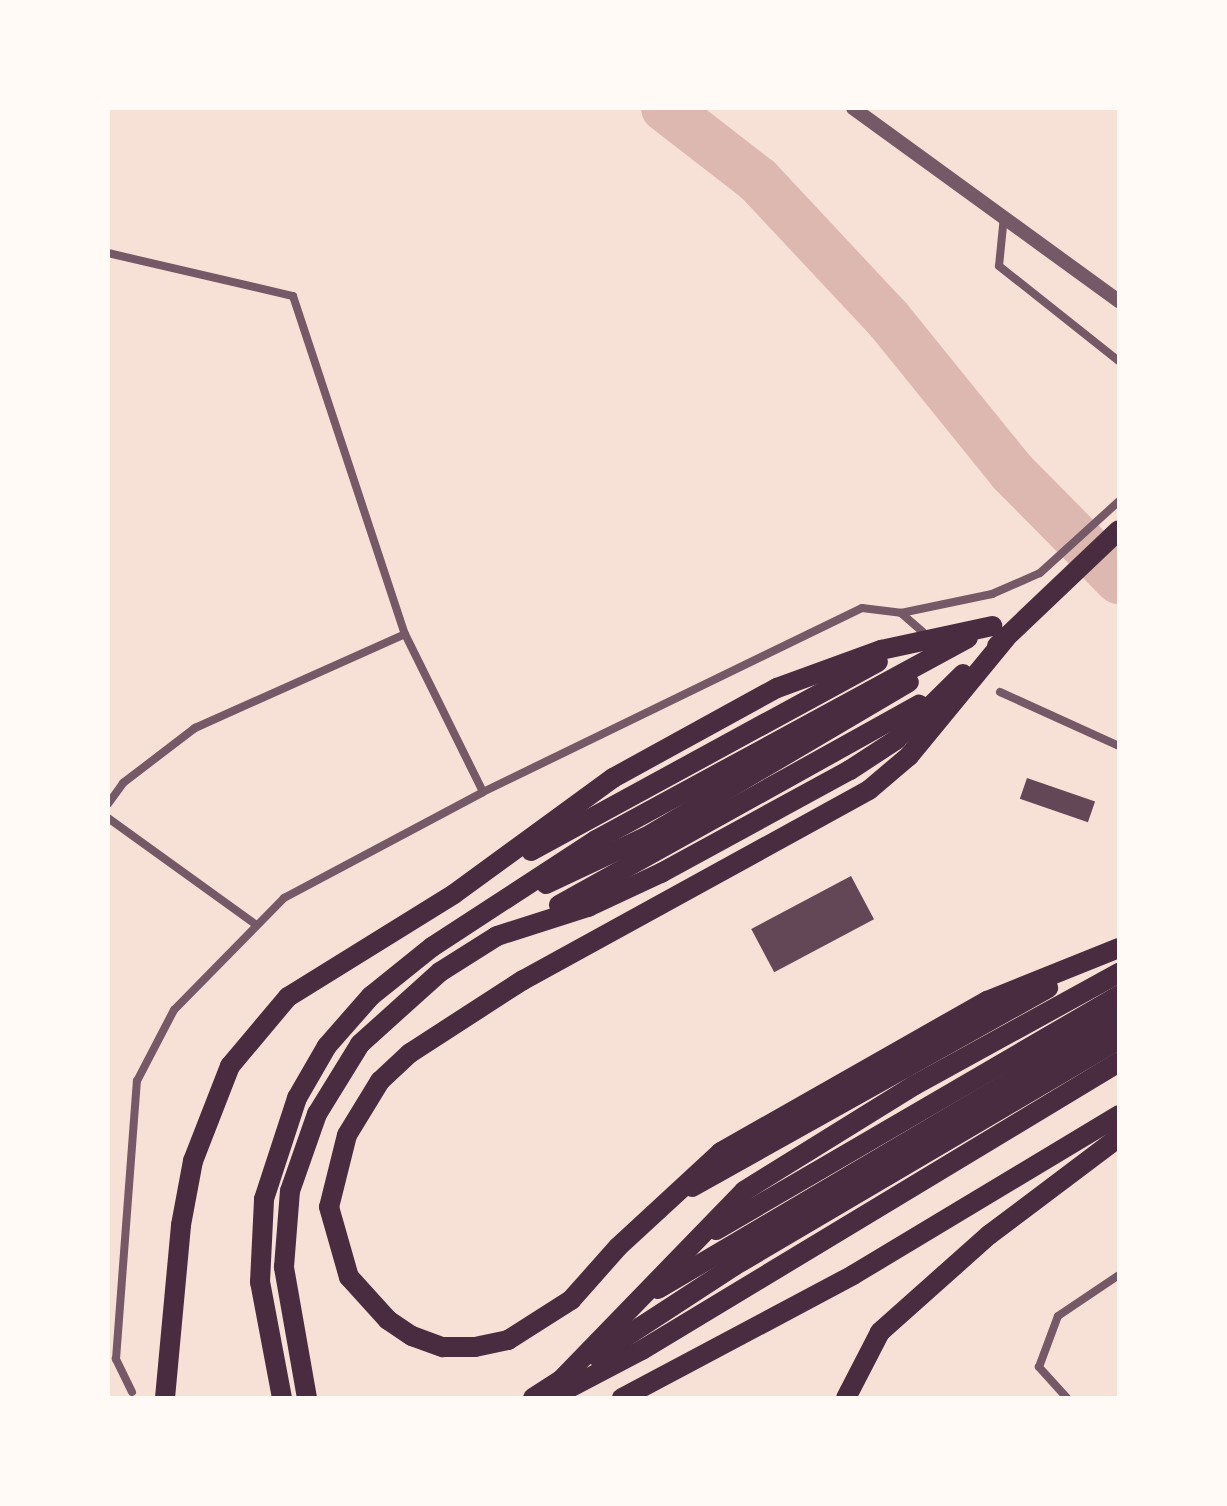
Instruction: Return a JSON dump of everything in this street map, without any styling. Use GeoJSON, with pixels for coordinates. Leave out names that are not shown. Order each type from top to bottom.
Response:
{"type":"FeatureCollection","features":[{"type":"Feature","properties":{"kind":"highway"},"geometry":{"type":"LineString","coordinates":[[282,1398],[262,1308],[264,1199],[297,1098],[327,1046],[371,996],[486,911],[596,840],[999,632],[1031,609],[1119,530]]}},
{"type":"Feature","properties":{"kind":"highway"},"geometry":{"type":"LineString","coordinates":[[165,1398],[181,1225],[193,1161],[230,1066],[288,997],[454,894],[613,778],[763,696],[803,677],[918,637],[999,632]]}},
{"type":"Feature","properties":{"kind":"highway"},"geometry":{"type":"LineString","coordinates":[[307,1398],[284,1267],[287,1216],[300,1152],[335,1080],[360,1044],[440,972],[497,936],[588,907],[661,873],[850,770],[896,740],[965,673],[999,632]]}},
{"type":"Feature","properties":{"kind":"highway"},"geometry":{"type":"LineString","coordinates":[[999,632],[909,756],[869,790],[523,980],[410,1053],[380,1081],[347,1135],[329,1207],[349,1277],[388,1320],[443,1347],[475,1347],[508,1340],[551,1315],[721,1152],[987,1001],[1119,948]]}},
{"type":"Feature","properties":{"kind":"highway"},"geometry":{"type":"LineString","coordinates":[[561,1380],[641,1299],[681,1251],[744,1191],[915,1085],[1119,973]]}},
{"type":"Feature","properties":{"kind":"highway"},"geometry":{"type":"LineString","coordinates":[[681,1251],[1119,995]]}},
{"type":"Feature","properties":{"kind":"highway"},"geometry":{"type":"LineString","coordinates":[[641,1299],[1119,1017]]}},
{"type":"Feature","properties":{"kind":"highway"},"geometry":{"type":"LineString","coordinates":[[533,1398],[734,1266],[1119,1039]]}},
{"type":"Feature","properties":{"kind":"highway"},"geometry":{"type":"LineString","coordinates":[[549,1398],[642,1350],[1119,1062]]}},
{"type":"Feature","properties":{"kind":"highway"},"geometry":{"type":"LineString","coordinates":[[622,1398],[853,1275],[1119,1115]]}},
{"type":"Feature","properties":{"kind":"highway"},"geometry":{"type":"LineString","coordinates":[[846,1398],[880,1332],[989,1235],[1119,1137]]}},
{"type":"Feature","properties":{"kind":"street"},"geometry":{"type":"LineString","coordinates":[[853,108],[1119,301]]}},
{"type":"Feature","properties":{"kind":"street"},"geometry":{"type":"LineString","coordinates":[[1004,215],[999,266],[1119,361]]}},
{"type":"Feature","properties":{"kind":"street"},"geometry":{"type":"LineString","coordinates":[[108,253],[293,296],[405,634],[483,792]]}},
{"type":"Feature","properties":{"kind":"street"},"geometry":{"type":"LineString","coordinates":[[132,1392],[116,1359],[137,1081],[174,1010],[255,924],[284,898],[483,792],[862,608],[901,613],[992,594],[1040,573],[1119,501]]}},
{"type":"Feature","properties":{"kind":"street"},"geometry":{"type":"LineString","coordinates":[[901,613],[918,637]]}},
{"type":"Feature","properties":{"kind":"street"},"geometry":{"type":"LineString","coordinates":[[108,804],[123,783],[195,728],[405,634]]}},
{"type":"Feature","properties":{"kind":"street"},"geometry":{"type":"LineString","coordinates":[[1000,692],[1119,746]]}},
{"type":"Feature","properties":{"kind":"street"},"geometry":{"type":"LineString","coordinates":[[108,818],[255,924]]}},
{"type":"Feature","properties":{"kind":"street"},"geometry":{"type":"LineString","coordinates":[[1067,1398],[1039,1367],[1058,1316],[1119,1275]]}},
{"type":"Feature","properties":{"kind":"building"},"geometry":{"type":"Polygon","coordinates":[[[1027,778],[1095,801],[1088,822],[1020,799],[1027,778]]]}},
{"type":"Feature","properties":{"kind":"building"},"geometry":{"type":"Polygon","coordinates":[[[851,876],[874,919],[774,972],[751,929],[851,876]]]}},
{"type":"Feature","properties":{"kind":"waterway"},"geometry":{"type":"LineString","coordinates":[[665,108],[758,180],[889,320],[1012,472],[1119,580]]}}]}
